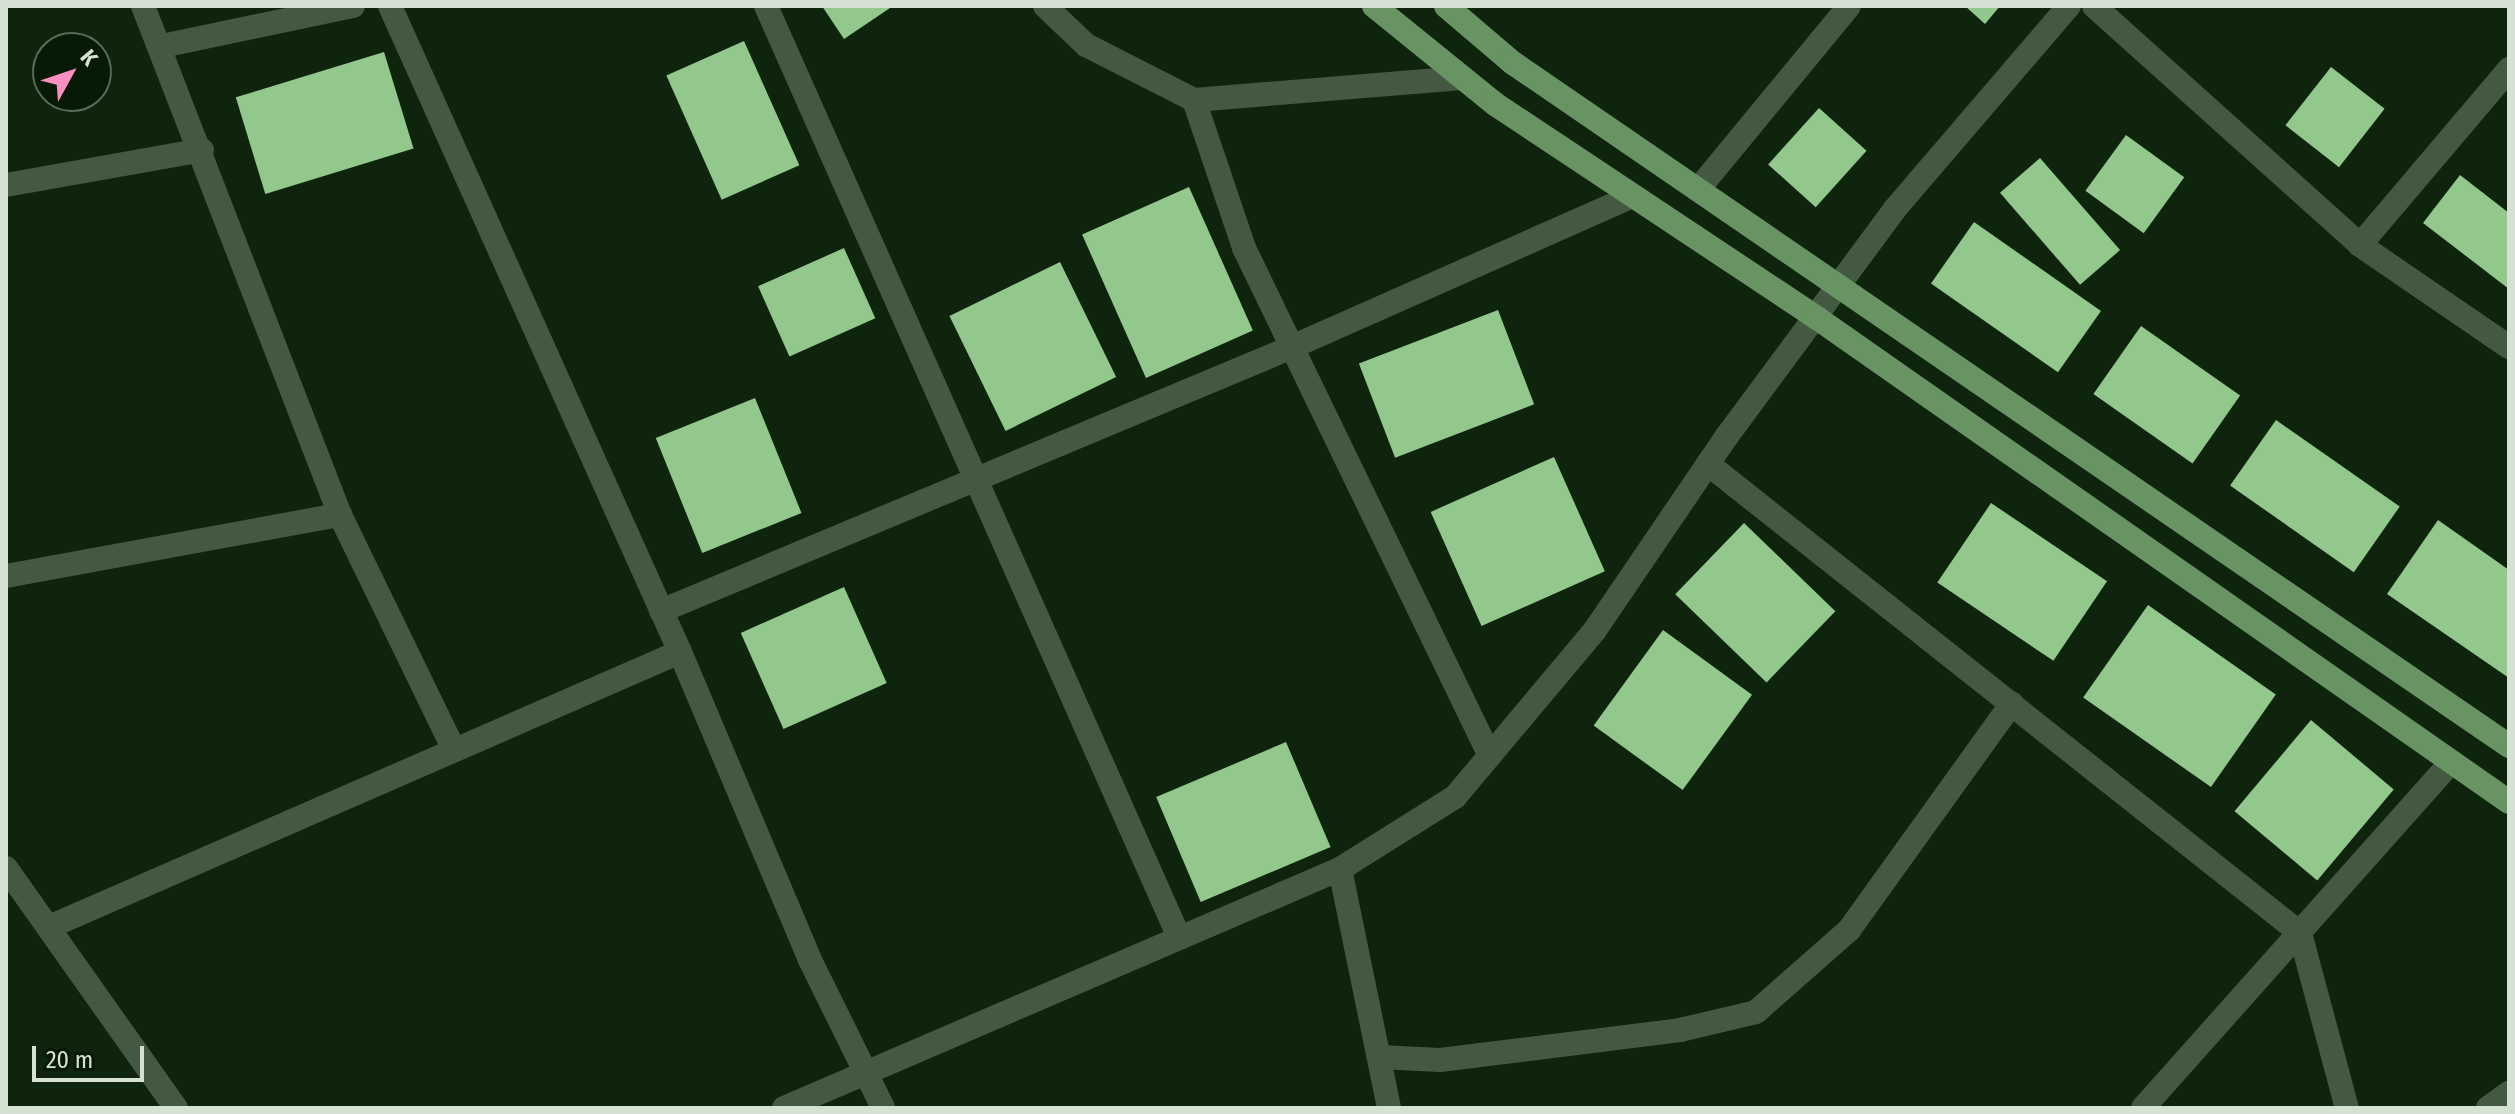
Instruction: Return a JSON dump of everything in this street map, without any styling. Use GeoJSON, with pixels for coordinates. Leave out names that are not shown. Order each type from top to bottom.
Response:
{"type":"FeatureCollection","features":[{"type":"Feature","properties":{"kind":"main road"},"geometry":{"type":"LineString","coordinates":[[1374,6],[1462,78],[1817,318],[2450,764],[2504,788]]}},
{"type":"Feature","properties":{"kind":"main road"},"geometry":{"type":"LineString","coordinates":[[1446,6],[1513,63],[1700,187],[2509,746]]}},
{"type":"Feature","properties":{"kind":"street"},"geometry":{"type":"LineString","coordinates":[[143,6],[162,46],[340,515],[454,750]]}},
{"type":"Feature","properties":{"kind":"street"},"geometry":{"type":"LineString","coordinates":[[162,46],[353,6]]}},
{"type":"Feature","properties":{"kind":"street"},"geometry":{"type":"LineString","coordinates":[[390,6],[680,652],[810,960],[883,1108]]}},
{"type":"Feature","properties":{"kind":"street"},"geometry":{"type":"LineString","coordinates":[[766,6],[980,479],[1179,937]]}},
{"type":"Feature","properties":{"kind":"street"},"geometry":{"type":"LineString","coordinates":[[1045,6],[1086,45],[1194,100],[1462,78]]}},
{"type":"Feature","properties":{"kind":"street"},"geometry":{"type":"LineString","coordinates":[[1700,187],[1849,6]]}},
{"type":"Feature","properties":{"kind":"street"},"geometry":{"type":"LineString","coordinates":[[784,1108],[866,1070],[1340,869],[1455,797],[1595,630],[1708,464],[1894,210],[2069,6]]}},
{"type":"Feature","properties":{"kind":"street"},"geometry":{"type":"LineString","coordinates":[[2094,6],[2360,245],[2509,347]]}},
{"type":"Feature","properties":{"kind":"street"},"geometry":{"type":"LineString","coordinates":[[2360,245],[2509,69]]}},
{"type":"Feature","properties":{"kind":"street"},"geometry":{"type":"LineString","coordinates":[[1194,100],[1244,248],[1490,756]]}},
{"type":"Feature","properties":{"kind":"street"},"geometry":{"type":"LineString","coordinates":[[6,185],[202,150]]}},
{"type":"Feature","properties":{"kind":"street"},"geometry":{"type":"LineString","coordinates":[[661,611],[1292,347],[1633,196]]}},
{"type":"Feature","properties":{"kind":"street"},"geometry":{"type":"LineString","coordinates":[[1708,464],[2300,933],[2347,1108]]}},
{"type":"Feature","properties":{"kind":"street"},"geometry":{"type":"LineString","coordinates":[[6,576],[340,515]]}},
{"type":"Feature","properties":{"kind":"street"},"geometry":{"type":"LineString","coordinates":[[49,927],[680,652]]}},
{"type":"Feature","properties":{"kind":"street"},"geometry":{"type":"LineString","coordinates":[[1379,1057],[1440,1060],[1680,1030],[1756,1012],[1849,930],[2012,703]]}},
{"type":"Feature","properties":{"kind":"street"},"geometry":{"type":"LineString","coordinates":[[2143,1108],[2450,764]]}},
{"type":"Feature","properties":{"kind":"street"},"geometry":{"type":"LineString","coordinates":[[6,868],[176,1108]]}},
{"type":"Feature","properties":{"kind":"street"},"geometry":{"type":"LineString","coordinates":[[1340,869],[1389,1108]]}},
{"type":"Feature","properties":{"kind":"street"},"geometry":{"type":"LineString","coordinates":[[2488,1108],[2509,1093]]}},
{"type":"Feature","properties":{"kind":"building"},"geometry":{"type":"Polygon","coordinates":[[[822,6],[893,6],[844,39],[822,6]]]}},
{"type":"Feature","properties":{"kind":"building"},"geometry":{"type":"Polygon","coordinates":[[[1965,6],[2000,6],[1985,24],[1965,6]]]}},
{"type":"Feature","properties":{"kind":"building"},"geometry":{"type":"Polygon","coordinates":[[[744,41],[799,165],[722,200],[666,76],[744,41]]]}},
{"type":"Feature","properties":{"kind":"building"},"geometry":{"type":"Polygon","coordinates":[[[384,52],[414,149],[265,194],[236,97],[384,52]]]}},
{"type":"Feature","properties":{"kind":"building"},"geometry":{"type":"Polygon","coordinates":[[[2331,67],[2385,109],[2339,167],[2285,125],[2331,67]]]}},
{"type":"Feature","properties":{"kind":"building"},"geometry":{"type":"Polygon","coordinates":[[[1819,108],[1867,151],[1816,207],[1768,164],[1819,108]]]}},
{"type":"Feature","properties":{"kind":"building"},"geometry":{"type":"Polygon","coordinates":[[[2126,135],[2184,177],[2144,233],[2085,191],[2126,135]]]}},
{"type":"Feature","properties":{"kind":"building"},"geometry":{"type":"Polygon","coordinates":[[[2040,158],[2120,250],[2080,285],[2000,193],[2040,158]]]}},
{"type":"Feature","properties":{"kind":"building"},"geometry":{"type":"Polygon","coordinates":[[[2460,175],[2509,213],[2509,289],[2423,223],[2460,175]]]}},
{"type":"Feature","properties":{"kind":"building"},"geometry":{"type":"Polygon","coordinates":[[[1189,187],[1253,330],[1146,378],[1082,235],[1189,187]]]}},
{"type":"Feature","properties":{"kind":"building"},"geometry":{"type":"Polygon","coordinates":[[[1974,222],[2101,311],[2058,372],[1931,283],[1974,222]]]}},
{"type":"Feature","properties":{"kind":"building"},"geometry":{"type":"Polygon","coordinates":[[[844,248],[875,318],[789,357],[758,286],[844,248]]]}},
{"type":"Feature","properties":{"kind":"building"},"geometry":{"type":"Polygon","coordinates":[[[1060,262],[1116,377],[1006,431],[949,316],[1060,262]]]}},
{"type":"Feature","properties":{"kind":"building"},"geometry":{"type":"Polygon","coordinates":[[[1498,310],[1534,404],[1395,458],[1359,363],[1498,310]]]}},
{"type":"Feature","properties":{"kind":"building"},"geometry":{"type":"Polygon","coordinates":[[[2141,326],[2240,395],[2193,463],[2093,394],[2141,326]]]}},
{"type":"Feature","properties":{"kind":"building"},"geometry":{"type":"Polygon","coordinates":[[[755,398],[801,513],[702,553],[656,438],[755,398]]]}},
{"type":"Feature","properties":{"kind":"building"},"geometry":{"type":"Polygon","coordinates":[[[2276,420],[2400,507],[2354,572],[2230,486],[2276,420]]]}},
{"type":"Feature","properties":{"kind":"building"},"geometry":{"type":"Polygon","coordinates":[[[1554,457],[1605,571],[1482,626],[1431,512],[1554,457]]]}},
{"type":"Feature","properties":{"kind":"building"},"geometry":{"type":"Polygon","coordinates":[[[1991,503],[2107,581],[2053,661],[1937,583],[1991,503]]]}},
{"type":"Feature","properties":{"kind":"building"},"geometry":{"type":"Polygon","coordinates":[[[2438,520],[2509,570],[2509,678],[2387,594],[2438,520]]]}},
{"type":"Feature","properties":{"kind":"building"},"geometry":{"type":"Polygon","coordinates":[[[1744,523],[1835,611],[1767,682],[1675,594],[1744,523]]]}},
{"type":"Feature","properties":{"kind":"building"},"geometry":{"type":"Polygon","coordinates":[[[844,587],[887,683],[783,729],[741,633],[844,587]]]}},
{"type":"Feature","properties":{"kind":"building"},"geometry":{"type":"Polygon","coordinates":[[[2148,605],[2276,694],[2211,787],[2083,698],[2148,605]]]}},
{"type":"Feature","properties":{"kind":"building"},"geometry":{"type":"Polygon","coordinates":[[[1663,630],[1752,695],[1683,790],[1594,725],[1663,630]]]}},
{"type":"Feature","properties":{"kind":"building"},"geometry":{"type":"Polygon","coordinates":[[[2311,720],[2394,789],[2317,881],[2235,811],[2311,720]]]}},
{"type":"Feature","properties":{"kind":"building"},"geometry":{"type":"Polygon","coordinates":[[[1286,742],[1331,847],[1201,902],[1156,797],[1286,742]]]}}]}
